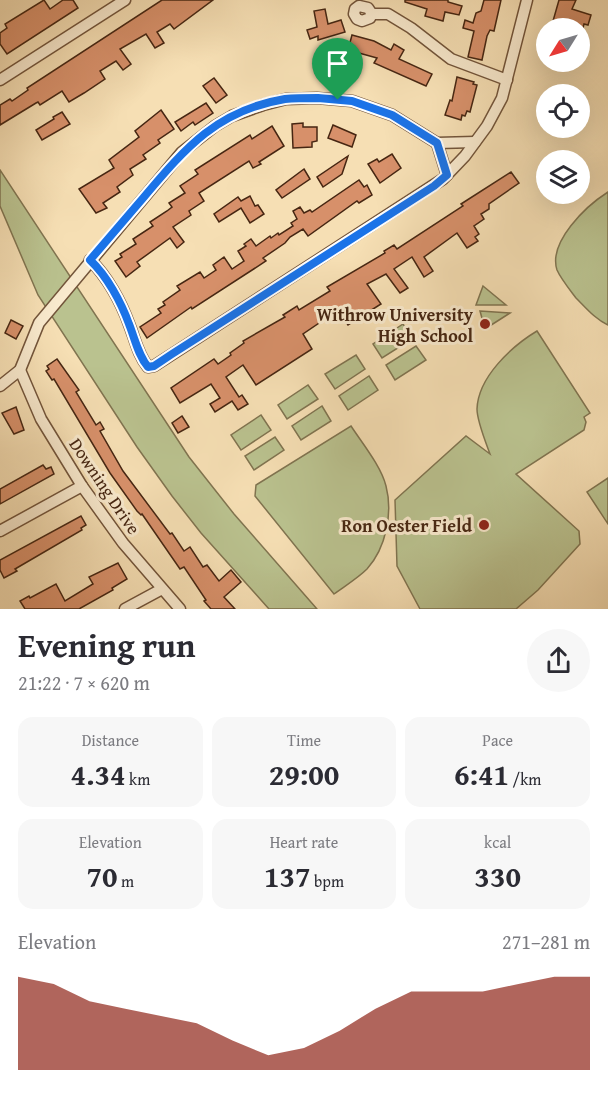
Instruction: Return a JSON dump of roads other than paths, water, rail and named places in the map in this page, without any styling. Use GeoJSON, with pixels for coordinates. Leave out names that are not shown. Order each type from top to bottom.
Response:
{"type":"FeatureCollection","features":[{"type":"Feature","properties":{"kind":"street"},"geometry":{"type":"LineString","coordinates":[[0,80],[125,0]]}},
{"type":"Feature","properties":{"kind":"street"},"geometry":{"type":"LineString","coordinates":[[90,260],[100,269],[124,311],[143,361],[148,367],[154,366],[434,186],[447,175],[475,142],[502,98],[527,0]]}},
{"type":"Feature","properties":{"kind":"street"},"geometry":{"type":"LineString","coordinates":[[372,14],[388,14],[411,28],[451,59],[507,80]]}},
{"type":"Feature","properties":{"kind":"street"},"geometry":{"type":"LineString","coordinates":[[0,386],[20,370],[39,323],[182,152],[215,126],[239,113],[291,99],[318,98],[352,101],[392,115],[437,143],[475,142]]}},
{"type":"Feature","properties":{"kind":"street"},"geometry":{"type":"LineString","coordinates":[[437,143],[447,175]]}},
{"type":"Feature","properties":{"kind":"street","name":"Downing Drive"},"geometry":{"type":"LineString","coordinates":[[20,370],[41,419],[82,486],[123,543],[180,609]]}},
{"type":"Feature","properties":{"kind":"street"},"geometry":{"type":"LineString","coordinates":[[0,531],[82,486]]}},
{"type":"Feature","properties":{"kind":"street"},"geometry":{"type":"LineString","coordinates":[[125,609],[162,589]]}},
{"type":"Feature","properties":{"kind":"place","name":"Withrow University High School"},"geometry":{"type":"Point","coordinates":[485,324]}},
{"type":"Feature","properties":{"kind":"place","name":"Ron Oester Field"},"geometry":{"type":"Point","coordinates":[484,525]}}]}
